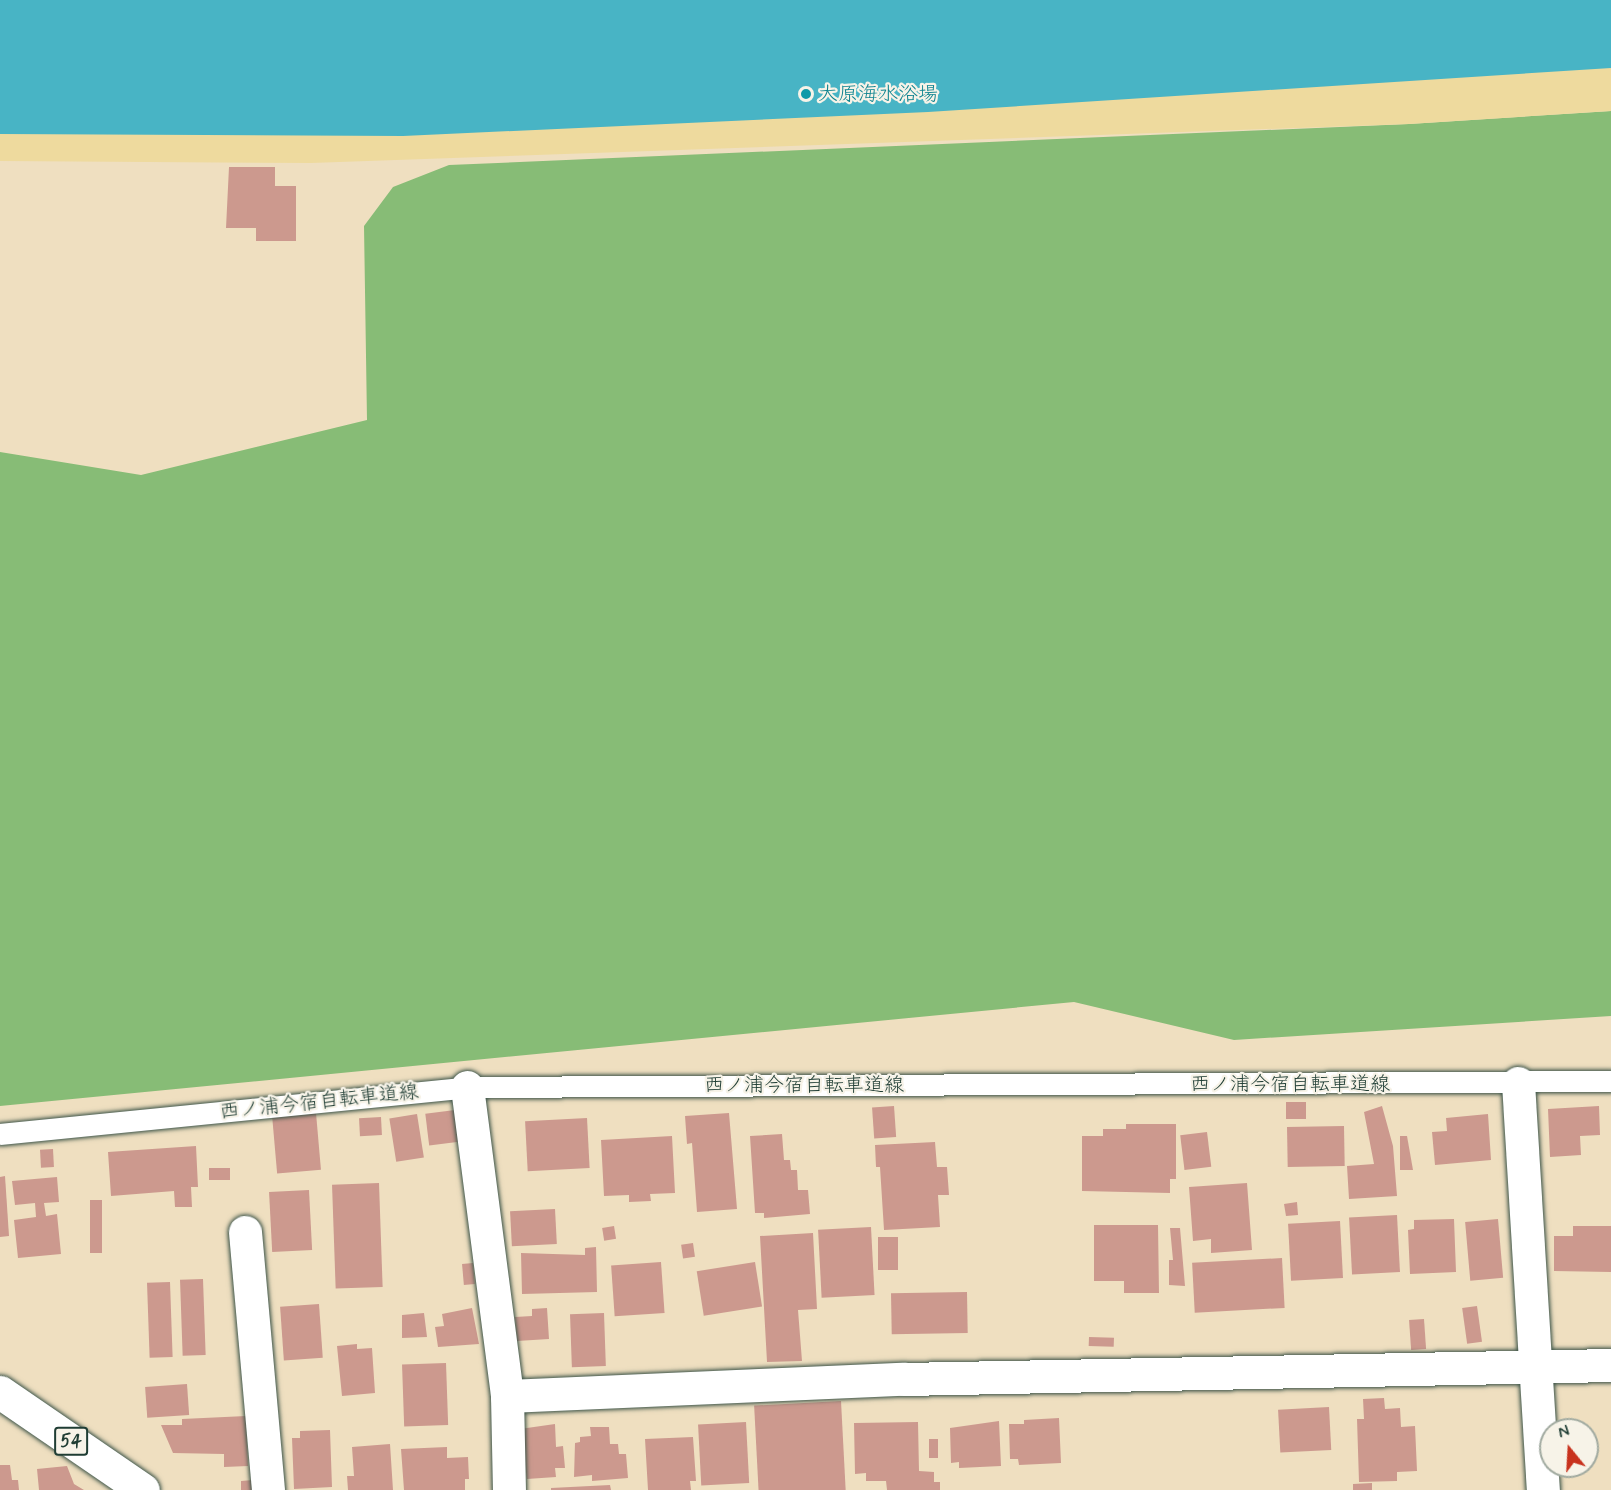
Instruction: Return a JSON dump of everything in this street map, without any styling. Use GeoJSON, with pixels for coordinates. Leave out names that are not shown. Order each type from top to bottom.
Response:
{"type":"FeatureCollection","features":[{"type":"Feature","properties":{"kind":"street"},"geometry":{"type":"LineString","coordinates":[[1518,1083],[1543,1490]]}},
{"type":"Feature","properties":{"kind":"street"},"geometry":{"type":"LineString","coordinates":[[467,1087],[507,1396],[509,1490]]}},
{"type":"Feature","properties":{"kind":"street"},"geometry":{"type":"LineString","coordinates":[[246,1232],[268,1490]]}},
{"type":"Feature","properties":{"kind":"street"},"geometry":{"type":"LineString","coordinates":[[507,1396],[903,1379],[1611,1365]]}},
{"type":"Feature","properties":{"kind":"street","name":"54"},"geometry":{"type":"LineString","coordinates":[[0,1392],[143,1490]]}},
{"type":"Feature","properties":{"kind":"lane","name":"西ノ浦今宿自転車道線"},"geometry":{"type":"LineString","coordinates":[[0,1134],[467,1087],[1611,1081]]}},
{"type":"Feature","properties":{"kind":"green space"},"geometry":{"type":"Polygon","coordinates":[[[1611,111],[1611,1016],[1234,1040],[1074,1002],[0,1106],[0,452],[141,475],[367,420],[364,226],[393,187],[449,165],[1409,124],[1611,111]]]}},
{"type":"Feature","properties":{"kind":"sand","name":"大原海水浴場"},"geometry":{"type":"Polygon","coordinates":[[[1611,26],[1611,111],[1409,124],[311,163],[0,161],[0,67],[1611,26]]]}},
{"type":"Feature","properties":{"kind":"water"},"geometry":{"type":"Polygon","coordinates":[[[0,0],[1611,0],[1611,68],[928,112],[403,136],[0,134],[0,0]]]}},
{"type":"Feature","properties":{"kind":"building"},"geometry":{"type":"Polygon","coordinates":[[[229,167],[275,167],[275,186],[296,186],[296,241],[256,241],[256,228],[226,228],[229,167]]]}},
{"type":"Feature","properties":{"kind":"building"},"geometry":{"type":"Polygon","coordinates":[[[1286,1102],[1306,1102],[1306,1119],[1286,1119],[1286,1102]]]}},
{"type":"Feature","properties":{"kind":"building"},"geometry":{"type":"Polygon","coordinates":[[[894,1106],[896,1137],[874,1138],[872,1108],[894,1106]]]}},
{"type":"Feature","properties":{"kind":"building"},"geometry":{"type":"Polygon","coordinates":[[[1382,1106],[1393,1146],[1397,1196],[1349,1199],[1347,1166],[1374,1164],[1364,1112],[1382,1106]]]}},
{"type":"Feature","properties":{"kind":"building"},"geometry":{"type":"Polygon","coordinates":[[[1599,1106],[1600,1135],[1580,1136],[1581,1155],[1550,1157],[1548,1109],[1599,1106]]]}},
{"type":"Feature","properties":{"kind":"building"},"geometry":{"type":"Polygon","coordinates":[[[463,1109],[467,1141],[429,1145],[425,1114],[463,1109]]]}},
{"type":"Feature","properties":{"kind":"building"},"geometry":{"type":"Polygon","coordinates":[[[316,1113],[321,1170],[277,1174],[272,1117],[316,1113]]]}},
{"type":"Feature","properties":{"kind":"building"},"geometry":{"type":"Polygon","coordinates":[[[729,1113],[737,1209],[697,1212],[692,1143],[687,1144],[685,1116],[729,1113]]]}},
{"type":"Feature","properties":{"kind":"building"},"geometry":{"type":"Polygon","coordinates":[[[417,1114],[424,1157],[396,1162],[389,1118],[417,1114]]]}},
{"type":"Feature","properties":{"kind":"building"},"geometry":{"type":"Polygon","coordinates":[[[1488,1114],[1491,1160],[1435,1165],[1432,1132],[1447,1131],[1446,1118],[1488,1114]]]}},
{"type":"Feature","properties":{"kind":"building"},"geometry":{"type":"Polygon","coordinates":[[[381,1117],[382,1135],[360,1136],[359,1118],[381,1117]]]}},
{"type":"Feature","properties":{"kind":"building"},"geometry":{"type":"Polygon","coordinates":[[[587,1118],[590,1168],[528,1171],[525,1121],[587,1118]]]}},
{"type":"Feature","properties":{"kind":"building"},"geometry":{"type":"Polygon","coordinates":[[[1126,1124],[1176,1124],[1176,1179],[1170,1179],[1170,1193],[1082,1191],[1082,1136],[1103,1136],[1103,1129],[1126,1129],[1126,1124]]]}},
{"type":"Feature","properties":{"kind":"building"},"geometry":{"type":"Polygon","coordinates":[[[1344,1126],[1345,1166],[1288,1167],[1287,1127],[1344,1126]]]}},
{"type":"Feature","properties":{"kind":"building"},"geometry":{"type":"Polygon","coordinates":[[[1207,1132],[1211,1167],[1184,1170],[1180,1135],[1207,1132]]]}},
{"type":"Feature","properties":{"kind":"building"},"geometry":{"type":"Polygon","coordinates":[[[782,1134],[784,1160],[790,1160],[791,1170],[797,1170],[798,1190],[808,1190],[810,1214],[764,1218],[764,1213],[755,1213],[750,1136],[782,1134]]]}},
{"type":"Feature","properties":{"kind":"building"},"geometry":{"type":"Polygon","coordinates":[[[672,1136],[675,1193],[650,1194],[651,1201],[629,1202],[629,1195],[604,1196],[601,1140],[672,1136]]]}},
{"type":"Feature","properties":{"kind":"building"},"geometry":{"type":"Polygon","coordinates":[[[1400,1136],[1407,1136],[1413,1170],[1400,1170],[1400,1136]]]}},
{"type":"Feature","properties":{"kind":"building"},"geometry":{"type":"Polygon","coordinates":[[[935,1142],[937,1167],[947,1167],[949,1195],[938,1195],[940,1227],[884,1230],[880,1167],[876,1167],[875,1145],[935,1142]]]}},
{"type":"Feature","properties":{"kind":"building"},"geometry":{"type":"Polygon","coordinates":[[[196,1146],[198,1187],[191,1187],[192,1207],[175,1207],[174,1191],[111,1196],[108,1152],[196,1146]]]}},
{"type":"Feature","properties":{"kind":"building"},"geometry":{"type":"Polygon","coordinates":[[[53,1149],[54,1167],[41,1168],[40,1150],[53,1149]]]}},
{"type":"Feature","properties":{"kind":"building"},"geometry":{"type":"Polygon","coordinates":[[[209,1168],[230,1168],[230,1180],[209,1180],[209,1168]]]}},
{"type":"Feature","properties":{"kind":"building"},"geometry":{"type":"Polygon","coordinates":[[[5,1176],[9,1236],[0,1237],[0,1177],[5,1176]]]}},
{"type":"Feature","properties":{"kind":"building"},"geometry":{"type":"Polygon","coordinates":[[[57,1177],[59,1202],[44,1203],[46,1216],[57,1214],[61,1254],[18,1258],[14,1220],[36,1217],[35,1203],[15,1205],[12,1181],[57,1177]]]}},
{"type":"Feature","properties":{"kind":"building"},"geometry":{"type":"Polygon","coordinates":[[[379,1183],[383,1287],[336,1289],[332,1185],[379,1183]]]}},
{"type":"Feature","properties":{"kind":"building"},"geometry":{"type":"Polygon","coordinates":[[[1247,1183],[1252,1250],[1211,1253],[1211,1239],[1193,1241],[1189,1187],[1247,1183]]]}},
{"type":"Feature","properties":{"kind":"building"},"geometry":{"type":"Polygon","coordinates":[[[309,1190],[312,1250],[272,1252],[269,1192],[309,1190]]]}},
{"type":"Feature","properties":{"kind":"building"},"geometry":{"type":"Polygon","coordinates":[[[90,1200],[102,1200],[102,1253],[90,1253],[90,1200]]]}},
{"type":"Feature","properties":{"kind":"building"},"geometry":{"type":"Polygon","coordinates":[[[1297,1202],[1298,1215],[1286,1216],[1284,1204],[1297,1202]]]}},
{"type":"Feature","properties":{"kind":"building"},"geometry":{"type":"Polygon","coordinates":[[[555,1209],[557,1244],[512,1246],[510,1211],[555,1209]]]}},
{"type":"Feature","properties":{"kind":"building"},"geometry":{"type":"Polygon","coordinates":[[[1397,1215],[1400,1272],[1352,1274],[1349,1218],[1397,1215]]]}},
{"type":"Feature","properties":{"kind":"building"},"geometry":{"type":"Polygon","coordinates":[[[1454,1219],[1456,1272],[1410,1274],[1408,1230],[1414,1229],[1414,1220],[1454,1219]]]}},
{"type":"Feature","properties":{"kind":"building"},"geometry":{"type":"Polygon","coordinates":[[[1498,1219],[1503,1278],[1470,1281],[1465,1222],[1498,1219]]]}},
{"type":"Feature","properties":{"kind":"building"},"geometry":{"type":"Polygon","coordinates":[[[1340,1221],[1343,1278],[1291,1281],[1288,1224],[1340,1221]]]}},
{"type":"Feature","properties":{"kind":"building"},"geometry":{"type":"Polygon","coordinates":[[[1094,1225],[1158,1225],[1159,1293],[1124,1293],[1124,1281],[1094,1281],[1094,1225]]]}},
{"type":"Feature","properties":{"kind":"building"},"geometry":{"type":"Polygon","coordinates":[[[614,1226],[616,1239],[604,1241],[602,1228],[614,1226]]]}},
{"type":"Feature","properties":{"kind":"building"},"geometry":{"type":"Polygon","coordinates":[[[1573,1226],[1611,1226],[1611,1272],[1554,1271],[1554,1236],[1573,1236],[1573,1226]]]}},
{"type":"Feature","properties":{"kind":"building"},"geometry":{"type":"Polygon","coordinates":[[[871,1227],[875,1295],[822,1298],[818,1230],[871,1227]]]}},
{"type":"Feature","properties":{"kind":"building"},"geometry":{"type":"Polygon","coordinates":[[[1170,1228],[1180,1228],[1185,1286],[1169,1285],[1169,1260],[1173,1260],[1170,1228]]]}},
{"type":"Feature","properties":{"kind":"building"},"geometry":{"type":"Polygon","coordinates":[[[813,1233],[817,1309],[798,1310],[802,1361],[767,1362],[760,1236],[813,1233]]]}},
{"type":"Feature","properties":{"kind":"building"},"geometry":{"type":"Polygon","coordinates":[[[878,1237],[898,1237],[898,1270],[878,1270],[878,1237]]]}},
{"type":"Feature","properties":{"kind":"building"},"geometry":{"type":"Polygon","coordinates":[[[693,1243],[695,1257],[683,1259],[681,1245],[693,1243]]]}},
{"type":"Feature","properties":{"kind":"building"},"geometry":{"type":"Polygon","coordinates":[[[596,1247],[597,1292],[522,1294],[521,1253],[585,1255],[585,1248],[596,1247]]]}},
{"type":"Feature","properties":{"kind":"building"},"geometry":{"type":"Polygon","coordinates":[[[1282,1258],[1285,1308],[1195,1313],[1192,1263],[1282,1258]]]}},
{"type":"Feature","properties":{"kind":"building"},"geometry":{"type":"Polygon","coordinates":[[[661,1262],[665,1313],[615,1316],[611,1265],[661,1262]]]}},
{"type":"Feature","properties":{"kind":"building"},"geometry":{"type":"Polygon","coordinates":[[[755,1262],[762,1306],[704,1316],[697,1271],[755,1262]]]}},
{"type":"Feature","properties":{"kind":"building"},"geometry":{"type":"Polygon","coordinates":[[[473,1263],[475,1284],[464,1285],[462,1264],[473,1263]]]}},
{"type":"Feature","properties":{"kind":"building"},"geometry":{"type":"Polygon","coordinates":[[[203,1279],[206,1355],[183,1356],[180,1280],[203,1279]]]}},
{"type":"Feature","properties":{"kind":"building"},"geometry":{"type":"Polygon","coordinates":[[[170,1282],[173,1357],[150,1358],[147,1283],[170,1282]]]}},
{"type":"Feature","properties":{"kind":"building"},"geometry":{"type":"Polygon","coordinates":[[[967,1292],[968,1333],[892,1334],[891,1293],[967,1292]]]}},
{"type":"Feature","properties":{"kind":"building"},"geometry":{"type":"Polygon","coordinates":[[[319,1304],[323,1358],[284,1361],[280,1307],[319,1304]]]}},
{"type":"Feature","properties":{"kind":"building"},"geometry":{"type":"Polygon","coordinates":[[[1477,1306],[1482,1342],[1467,1344],[1462,1308],[1477,1306]]]}},
{"type":"Feature","properties":{"kind":"building"},"geometry":{"type":"Polygon","coordinates":[[[472,1308],[479,1344],[438,1347],[435,1327],[444,1326],[442,1314],[472,1308]]]}},
{"type":"Feature","properties":{"kind":"building"},"geometry":{"type":"Polygon","coordinates":[[[547,1308],[549,1339],[517,1341],[515,1317],[532,1316],[532,1309],[547,1308]]]}},
{"type":"Feature","properties":{"kind":"building"},"geometry":{"type":"Polygon","coordinates":[[[424,1313],[427,1337],[402,1338],[402,1315],[424,1313]]]}},
{"type":"Feature","properties":{"kind":"building"},"geometry":{"type":"Polygon","coordinates":[[[604,1313],[606,1366],[572,1367],[570,1314],[604,1313]]]}},
{"type":"Feature","properties":{"kind":"building"},"geometry":{"type":"Polygon","coordinates":[[[1424,1319],[1426,1349],[1411,1350],[1409,1320],[1424,1319]]]}},
{"type":"Feature","properties":{"kind":"building"},"geometry":{"type":"Polygon","coordinates":[[[1089,1337],[1114,1338],[1114,1347],[1089,1346],[1089,1337]]]}},
{"type":"Feature","properties":{"kind":"building"},"geometry":{"type":"Polygon","coordinates":[[[357,1344],[357,1349],[372,1348],[375,1393],[342,1396],[337,1346],[357,1344]]]}},
{"type":"Feature","properties":{"kind":"building"},"geometry":{"type":"Polygon","coordinates":[[[446,1363],[448,1425],[404,1426],[402,1365],[446,1363]]]}},
{"type":"Feature","properties":{"kind":"building"},"geometry":{"type":"Polygon","coordinates":[[[187,1384],[189,1415],[147,1418],[145,1387],[187,1384]]]}},
{"type":"Feature","properties":{"kind":"building"},"geometry":{"type":"Polygon","coordinates":[[[1384,1398],[1385,1409],[1400,1408],[1401,1427],[1415,1426],[1417,1471],[1397,1472],[1397,1481],[1359,1482],[1357,1419],[1364,1419],[1363,1399],[1384,1398]]]}},
{"type":"Feature","properties":{"kind":"building"},"geometry":{"type":"Polygon","coordinates":[[[841,1401],[846,1490],[759,1490],[754,1406],[841,1401]]]}},
{"type":"Feature","properties":{"kind":"building"},"geometry":{"type":"Polygon","coordinates":[[[1329,1407],[1331,1450],[1280,1453],[1278,1410],[1329,1407]]]}},
{"type":"Feature","properties":{"kind":"building"},"geometry":{"type":"Polygon","coordinates":[[[246,1416],[248,1466],[224,1467],[224,1454],[173,1453],[161,1425],[182,1425],[182,1419],[246,1416]]]}},
{"type":"Feature","properties":{"kind":"building"},"geometry":{"type":"Polygon","coordinates":[[[1059,1418],[1061,1463],[1019,1465],[1018,1459],[1010,1459],[1009,1424],[1024,1424],[1024,1420],[1059,1418]]]}},
{"type":"Feature","properties":{"kind":"building"},"geometry":{"type":"Polygon","coordinates":[[[999,1421],[1001,1466],[959,1468],[959,1462],[951,1463],[950,1428],[999,1421]]]}},
{"type":"Feature","properties":{"kind":"building"},"geometry":{"type":"Polygon","coordinates":[[[746,1422],[749,1483],[701,1485],[698,1425],[746,1422]]]}},
{"type":"Feature","properties":{"kind":"building"},"geometry":{"type":"Polygon","coordinates":[[[918,1422],[919,1471],[934,1472],[934,1482],[940,1482],[940,1490],[887,1490],[886,1481],[866,1481],[866,1473],[855,1474],[854,1423],[918,1422]]]}},
{"type":"Feature","properties":{"kind":"building"},"geometry":{"type":"Polygon","coordinates":[[[555,1424],[556,1447],[563,1446],[565,1468],[555,1468],[556,1477],[527,1479],[520,1429],[555,1424]]]}},
{"type":"Feature","properties":{"kind":"building"},"geometry":{"type":"Polygon","coordinates":[[[590,1427],[609,1427],[610,1444],[618,1444],[619,1454],[626,1454],[628,1478],[592,1481],[592,1475],[574,1477],[575,1443],[580,1442],[580,1437],[591,1436],[590,1427]]]}},
{"type":"Feature","properties":{"kind":"building"},"geometry":{"type":"Polygon","coordinates":[[[330,1430],[332,1487],[294,1489],[292,1438],[300,1438],[300,1431],[330,1430]]]}},
{"type":"Feature","properties":{"kind":"building"},"geometry":{"type":"Polygon","coordinates":[[[693,1437],[696,1481],[690,1481],[691,1490],[648,1490],[645,1439],[693,1437]]]}},
{"type":"Feature","properties":{"kind":"building"},"geometry":{"type":"Polygon","coordinates":[[[929,1439],[938,1439],[938,1458],[929,1458],[929,1439]]]}},
{"type":"Feature","properties":{"kind":"building"},"geometry":{"type":"Polygon","coordinates":[[[390,1444],[393,1490],[348,1490],[347,1476],[354,1476],[352,1447],[390,1444]]]}},
{"type":"Feature","properties":{"kind":"building"},"geometry":{"type":"Polygon","coordinates":[[[447,1447],[447,1458],[468,1457],[469,1479],[465,1479],[465,1490],[404,1490],[401,1449],[447,1447]]]}},
{"type":"Feature","properties":{"kind":"building"},"geometry":{"type":"Polygon","coordinates":[[[0,1465],[10,1465],[12,1480],[18,1480],[19,1490],[0,1490],[0,1465]]]}},
{"type":"Feature","properties":{"kind":"building"},"geometry":{"type":"Polygon","coordinates":[[[67,1466],[74,1484],[84,1490],[39,1490],[37,1469],[67,1466]]]}},
{"type":"Feature","properties":{"kind":"building"},"geometry":{"type":"Polygon","coordinates":[[[253,1480],[254,1490],[241,1490],[241,1481],[253,1480]]]}},
{"type":"Feature","properties":{"kind":"building"},"geometry":{"type":"Polygon","coordinates":[[[1372,1483],[1372,1490],[1353,1490],[1353,1484],[1372,1483]]]}},
{"type":"Feature","properties":{"kind":"building"},"geometry":{"type":"Polygon","coordinates":[[[610,1485],[611,1490],[551,1490],[551,1488],[610,1485]]]}},
{"type":"Feature","properties":{"kind":"place","name":"大原海水浴場"},"geometry":{"type":"Point","coordinates":[806,94]}}]}
